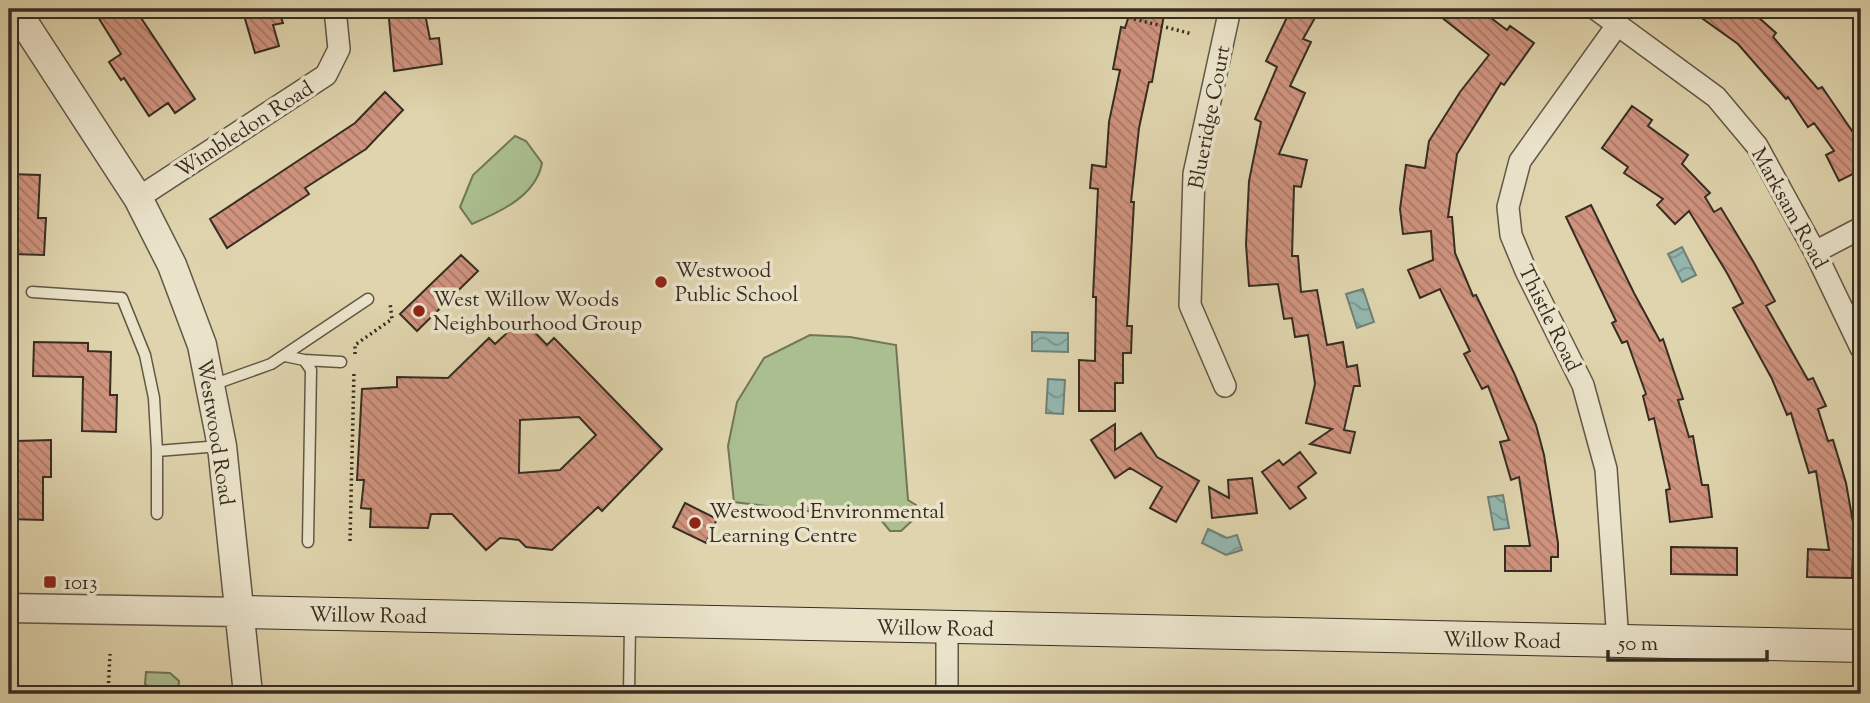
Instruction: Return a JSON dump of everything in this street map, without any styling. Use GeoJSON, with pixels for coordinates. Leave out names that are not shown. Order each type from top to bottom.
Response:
{"type":"FeatureCollection","features":[{"type":"Feature","properties":{"kind":"main road","name":"Willow Road"},"geometry":{"type":"LineString","coordinates":[[239,612],[1861,646]]}},
{"type":"Feature","properties":{"kind":"street","name":"Westwood Road"},"geometry":{"type":"LineString","coordinates":[[15,9],[138,198],[172,265],[202,345],[222,446],[248,694]]}},
{"type":"Feature","properties":{"kind":"street","name":"Wimbledon Road"},"geometry":{"type":"LineString","coordinates":[[138,198],[326,75],[339,50],[335,9]]}},
{"type":"Feature","properties":{"kind":"street","name":"Blueridge Court"},"geometry":{"type":"LineString","coordinates":[[1225,386],[1190,305],[1194,174],[1230,9]]}},
{"type":"Feature","properties":{"kind":"street","name":"Marksam Road"},"geometry":{"type":"LineString","coordinates":[[1596,9],[1716,97],[1757,146],[1815,252],[1861,348]]}},
{"type":"Feature","properties":{"kind":"street","name":"Thistle Road"},"geometry":{"type":"LineString","coordinates":[[1618,24],[1520,161],[1508,207],[1511,235],[1526,271],[1583,385],[1606,469],[1618,642]]}},
{"type":"Feature","properties":{"kind":"street"},"geometry":{"type":"LineString","coordinates":[[1815,252],[1861,228]]}},
{"type":"Feature","properties":{"kind":"street","name":"Willow Road"},"geometry":{"type":"LineString","coordinates":[[9,608],[239,612]]}},
{"type":"Feature","properties":{"kind":"street"},"geometry":{"type":"LineString","coordinates":[[947,628],[947,694]]}},
{"type":"Feature","properties":{"kind":"lane"},"geometry":{"type":"LineString","coordinates":[[32,292],[122,298],[145,355],[154,398],[158,451],[157,514]]}},
{"type":"Feature","properties":{"kind":"lane"},"geometry":{"type":"LineString","coordinates":[[212,385],[242,376],[285,356],[368,299]]}},
{"type":"Feature","properties":{"kind":"lane"},"geometry":{"type":"LineString","coordinates":[[285,356],[341,362]]}},
{"type":"Feature","properties":{"kind":"lane"},"geometry":{"type":"LineString","coordinates":[[304,360],[310,370],[308,542]]}},
{"type":"Feature","properties":{"kind":"lane"},"geometry":{"type":"LineString","coordinates":[[158,451],[222,446]]}},
{"type":"Feature","properties":{"kind":"lane"},"geometry":{"type":"LineString","coordinates":[[629,694],[630,621]]}},
{"type":"Feature","properties":{"kind":"path"},"geometry":{"type":"LineString","coordinates":[[1097,9],[1192,34]]}},
{"type":"Feature","properties":{"kind":"path"},"geometry":{"type":"LineString","coordinates":[[349,541],[355,345],[392,319],[390,303]]}},
{"type":"Feature","properties":{"kind":"path"},"geometry":{"type":"LineString","coordinates":[[108,694],[110,654]]}},
{"type":"Feature","properties":{"kind":"green space"},"geometry":{"type":"Polygon","coordinates":[[[515,136],[526,141],[542,163],[538,175],[525,194],[494,214],[472,224],[460,207],[473,175],[515,136]]]}},
{"type":"Feature","properties":{"kind":"green space"},"geometry":{"type":"Polygon","coordinates":[[[810,335],[850,337],[896,345],[908,500],[916,505],[915,518],[901,531],[890,531],[881,520],[734,502],[728,446],[737,402],[764,358],[810,335]]]}},
{"type":"Feature","properties":{"kind":"green space"},"geometry":{"type":"Polygon","coordinates":[[[146,672],[170,673],[179,681],[178,692],[157,692],[145,684],[146,672]]]}},
{"type":"Feature","properties":{"kind":"water"},"geometry":{"type":"Polygon","coordinates":[[[1682,247],[1696,275],[1682,282],[1668,254],[1682,247]]]}},
{"type":"Feature","properties":{"kind":"water"},"geometry":{"type":"Polygon","coordinates":[[[1363,289],[1374,322],[1357,328],[1346,294],[1363,289]]]}},
{"type":"Feature","properties":{"kind":"water"},"geometry":{"type":"Polygon","coordinates":[[[1032,332],[1068,333],[1068,352],[1032,351],[1032,332]]]}},
{"type":"Feature","properties":{"kind":"water"},"geometry":{"type":"Polygon","coordinates":[[[1048,379],[1065,380],[1063,414],[1046,413],[1048,379]]]}},
{"type":"Feature","properties":{"kind":"water"},"geometry":{"type":"Polygon","coordinates":[[[1503,495],[1509,528],[1494,530],[1488,497],[1503,495]]]}},
{"type":"Feature","properties":{"kind":"water"},"geometry":{"type":"Polygon","coordinates":[[[1208,529],[1227,538],[1237,535],[1242,550],[1226,555],[1202,543],[1208,529]]]}},
{"type":"Feature","properties":{"kind":"building"},"geometry":{"type":"Polygon","coordinates":[[[93,9],[135,9],[195,99],[175,113],[168,103],[149,116],[124,78],[121,80],[109,62],[121,54],[93,9]]]}},
{"type":"Feature","properties":{"kind":"building"},"geometry":{"type":"Polygon","coordinates":[[[253,9],[278,9],[283,23],[273,25],[279,46],[255,53],[243,12],[253,9]]]}},
{"type":"Feature","properties":{"kind":"building"},"geometry":{"type":"Polygon","coordinates":[[[388,9],[424,9],[430,39],[439,38],[442,64],[394,71],[388,9]]]}},
{"type":"Feature","properties":{"kind":"building"},"geometry":{"type":"Polygon","coordinates":[[[1131,9],[1165,9],[1152,82],[1149,82],[1139,128],[1131,202],[1134,202],[1127,326],[1132,326],[1131,353],[1123,353],[1123,383],[1115,383],[1115,411],[1079,411],[1079,360],[1095,361],[1096,297],[1093,297],[1098,189],[1090,188],[1092,165],[1106,167],[1109,122],[1120,70],[1113,69],[1121,27],[1125,28],[1131,9]]]}},
{"type":"Feature","properties":{"kind":"building"},"geometry":{"type":"Polygon","coordinates":[[[1291,9],[1320,9],[1303,39],[1311,42],[1290,86],[1305,93],[1279,154],[1307,160],[1301,187],[1294,186],[1292,256],[1298,256],[1301,292],[1317,290],[1327,345],[1343,342],[1347,367],[1357,365],[1360,386],[1354,386],[1344,430],[1355,432],[1350,453],[1310,444],[1332,429],[1306,423],[1315,384],[1308,335],[1295,337],[1292,318],[1284,319],[1278,284],[1249,286],[1246,244],[1249,181],[1261,122],[1255,119],[1277,67],[1266,61],[1291,9]]]}},
{"type":"Feature","properties":{"kind":"building"},"geometry":{"type":"Polygon","coordinates":[[[1431,9],[1479,9],[1507,30],[1510,26],[1534,43],[1504,85],[1501,83],[1457,154],[1448,217],[1452,217],[1455,253],[1473,296],[1476,295],[1536,425],[1544,455],[1558,543],[1558,557],[1551,557],[1551,571],[1505,571],[1505,546],[1530,546],[1519,477],[1511,480],[1500,442],[1509,440],[1488,386],[1482,389],[1464,354],[1470,351],[1440,289],[1420,298],[1408,270],[1433,260],[1431,231],[1403,234],[1400,209],[1406,165],[1425,168],[1429,141],[1460,92],[1489,55],[1431,9]]]}},
{"type":"Feature","properties":{"kind":"building"},"geometry":{"type":"Polygon","coordinates":[[[1689,9],[1749,9],[1776,33],[1773,37],[1818,89],[1822,87],[1861,144],[1861,170],[1839,181],[1826,155],[1834,151],[1814,123],[1808,127],[1788,97],[1786,99],[1738,44],[1689,9]]]}},
{"type":"Feature","properties":{"kind":"building"},"geometry":{"type":"Polygon","coordinates":[[[385,92],[403,110],[366,149],[305,188],[309,194],[227,248],[210,219],[355,123],[385,92]]]}},
{"type":"Feature","properties":{"kind":"building"},"geometry":{"type":"Polygon","coordinates":[[[1632,106],[1652,120],[1648,126],[1688,155],[1682,164],[1710,193],[1705,197],[1714,212],[1721,208],[1775,301],[1766,306],[1808,380],[1813,378],[1826,406],[1818,409],[1828,441],[1833,440],[1846,483],[1854,528],[1852,578],[1807,577],[1808,549],[1829,550],[1816,471],[1809,473],[1791,413],[1787,415],[1772,379],[1733,308],[1743,303],[1727,273],[1689,211],[1675,224],[1657,205],[1663,199],[1624,173],[1628,167],[1602,148],[1632,106]]]}},
{"type":"Feature","properties":{"kind":"building"},"geometry":{"type":"Polygon","coordinates":[[[9,174],[40,175],[38,218],[46,218],[44,255],[11,254],[9,174]]]}},
{"type":"Feature","properties":{"kind":"building"},"geometry":{"type":"Polygon","coordinates":[[[1591,205],[1634,293],[1660,341],[1663,339],[1683,399],[1678,400],[1689,437],[1693,436],[1702,485],[1708,485],[1712,517],[1670,522],[1666,490],[1670,489],[1654,418],[1649,420],[1643,396],[1646,394],[1627,341],[1622,343],[1612,323],[1616,321],[1566,217],[1591,205]]]}},
{"type":"Feature","properties":{"kind":"building"},"geometry":{"type":"Polygon","coordinates":[[[461,255],[478,271],[417,331],[400,314],[461,255]]]}},
{"type":"Feature","properties":{"kind":"building"},"geometry":{"type":"Polygon","coordinates":[[[522,319],[547,345],[554,338],[662,449],[602,511],[598,507],[552,550],[526,547],[519,540],[500,538],[486,550],[452,514],[431,514],[428,528],[370,527],[371,509],[361,508],[364,480],[357,480],[362,389],[397,387],[397,377],[448,378],[489,338],[495,344],[522,319]],[[579,417],[520,420],[519,473],[560,470],[596,435],[579,417]]]}},
{"type":"Feature","properties":{"kind":"building"},"geometry":{"type":"Polygon","coordinates":[[[34,342],[88,343],[88,351],[111,352],[110,395],[117,395],[116,432],[82,431],[83,377],[33,376],[34,342]]]}},
{"type":"Feature","properties":{"kind":"building"},"geometry":{"type":"Polygon","coordinates":[[[1115,424],[1115,450],[1141,433],[1157,457],[1199,481],[1176,522],[1150,508],[1162,487],[1130,468],[1115,478],[1091,440],[1115,424]]]}},
{"type":"Feature","properties":{"kind":"building"},"geometry":{"type":"Polygon","coordinates":[[[51,440],[51,477],[43,477],[43,520],[9,519],[9,493],[17,493],[17,441],[51,440]]]}},
{"type":"Feature","properties":{"kind":"building"},"geometry":{"type":"Polygon","coordinates":[[[1300,452],[1316,473],[1298,487],[1306,498],[1290,509],[1262,472],[1279,460],[1283,465],[1300,452]]]}},
{"type":"Feature","properties":{"kind":"building"},"geometry":{"type":"Polygon","coordinates":[[[1252,478],[1257,513],[1212,518],[1209,487],[1229,498],[1228,480],[1252,478]]]}},
{"type":"Feature","properties":{"kind":"building","name":"Westwood Environmental Learning Centre"},"geometry":{"type":"Polygon","coordinates":[[[685,503],[717,519],[706,543],[673,527],[685,503]]]}},
{"type":"Feature","properties":{"kind":"building"},"geometry":{"type":"Polygon","coordinates":[[[1671,547],[1737,548],[1737,575],[1671,574],[1671,547]]]}},
{"type":"Feature","properties":{"kind":"place","name":"Westwood Public School"},"geometry":{"type":"Point","coordinates":[661,282]}},
{"type":"Feature","properties":{"kind":"place","name":"West Willow Woods Neighbourhood Group"},"geometry":{"type":"Point","coordinates":[419,311]}},
{"type":"Feature","properties":{"kind":"place","name":"Westwood Environmental Learning Centre"},"geometry":{"type":"Point","coordinates":[695,523]}},
{"type":"Feature","properties":{"kind":"place","name":"1013"},"geometry":{"type":"Point","coordinates":[50,582]}}]}
